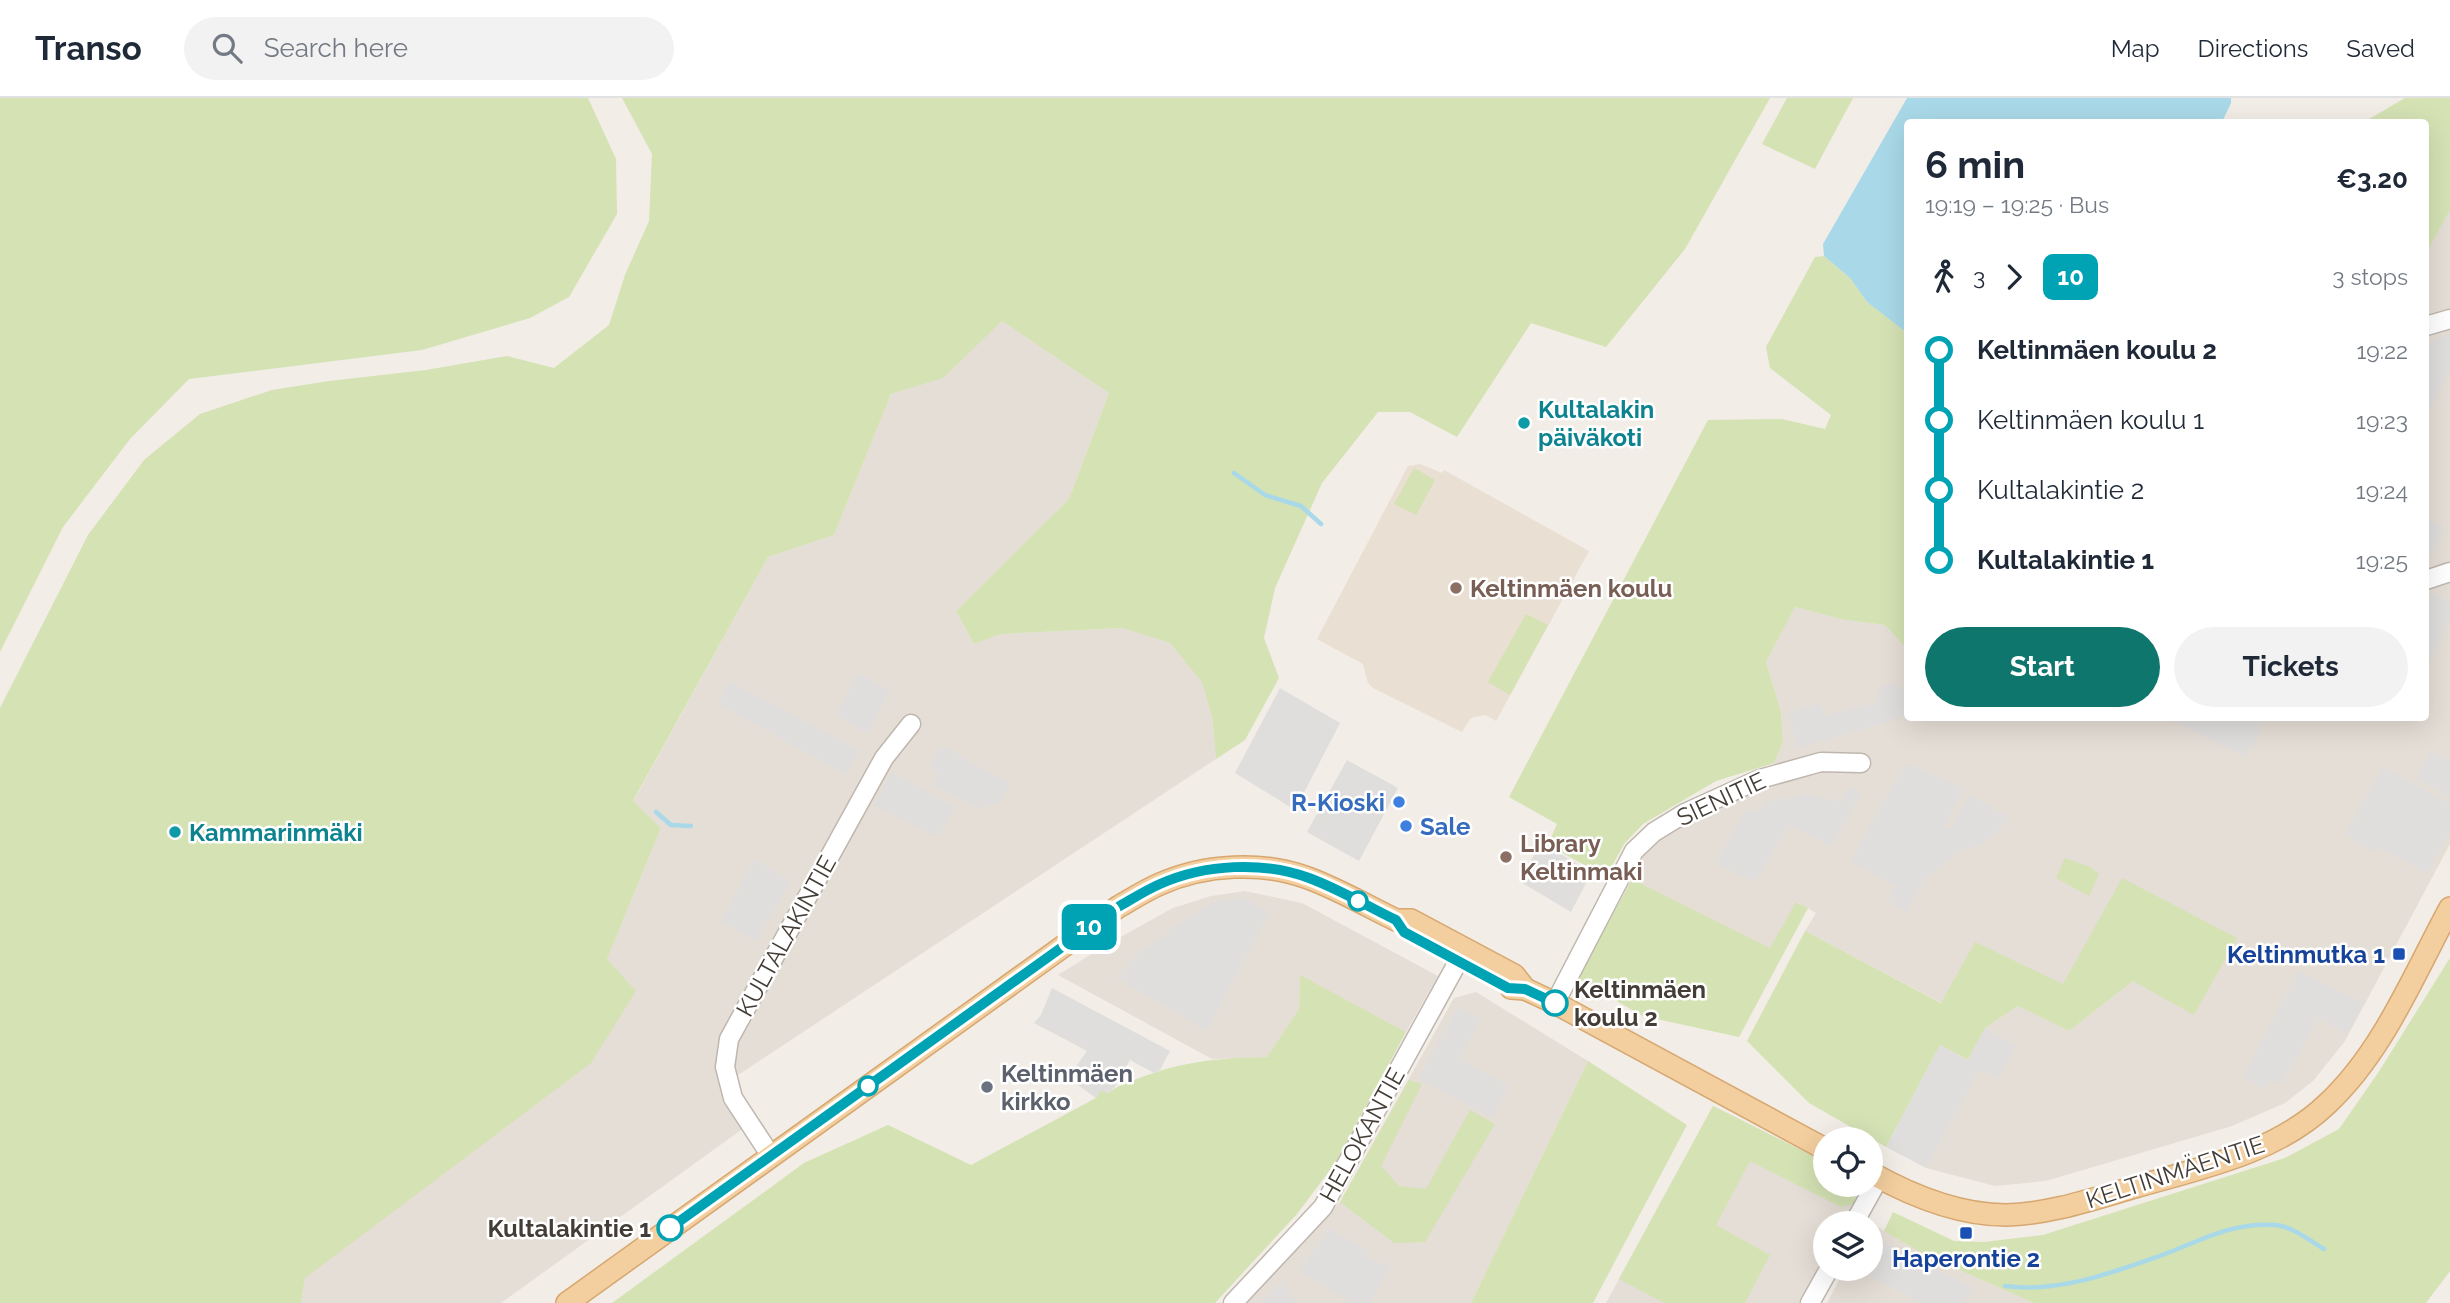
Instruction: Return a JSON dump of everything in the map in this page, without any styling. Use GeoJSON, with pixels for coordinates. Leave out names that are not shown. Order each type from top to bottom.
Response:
{"type":"FeatureCollection","features":[{"type":"Feature","properties":{"kind":"main road"},"geometry":{"type":"LineString","coordinates":[[567,1303],[1118,907],[1161,883],[1202,871],[1238,867],[1271,869],[1308,877],[1396,920],[1411,920],[1462,955],[1514,975],[1525,989],[1813,1143]]}},
{"type":"Feature","properties":{"kind":"main road","name":"KELTINMÄENTIE"},"geometry":{"type":"LineString","coordinates":[[1883,1179],[1940,1205],[1979,1213],[2031,1213],[2057,1209],[2163,1179],[2273,1142],[2326,1106],[2355,1074],[2385,1029],[2450,908]]}},
{"type":"Feature","properties":{"kind":"street"},"geometry":{"type":"LineString","coordinates":[[2429,325],[2450,319]]}},
{"type":"Feature","properties":{"kind":"street"},"geometry":{"type":"LineString","coordinates":[[2429,579],[2450,572]]}},
{"type":"Feature","properties":{"kind":"street","name":"KULTALAKINTIE"},"geometry":{"type":"LineString","coordinates":[[771,1156],[733,1098],[725,1068],[729,1039],[884,758],[911,724]]}},
{"type":"Feature","properties":{"kind":"street","name":"SIENITIE"},"geometry":{"type":"LineString","coordinates":[[1555,1003],[1634,851],[1654,832],[1685,813],[1760,779],[1821,762],[1861,764]]}},
{"type":"Feature","properties":{"kind":"street","name":"HELOKANTIE"},"geometry":{"type":"LineString","coordinates":[[1233,1303],[1322,1207],[1462,955]]}},
{"type":"Feature","properties":{"kind":"street"},"geometry":{"type":"LineString","coordinates":[[1810,1303],[1822,1281]]}},
{"type":"Feature","properties":{"kind":"shaded area"},"geometry":{"type":"Polygon","coordinates":[[[2450,210],[2450,844],[2345,1041],[2313,1081],[2285,1103],[2232,1126],[2046,1181],[1995,1186],[1926,1168],[1985,1028],[2018,1006],[2069,1031],[2133,981],[2237,938],[2063,985],[1975,943],[1942,1003],[1805,931],[1816,913],[1797,902],[1771,949],[1632,879],[1642,856],[1664,836],[1729,798],[1777,784],[1774,763],[1783,742],[1781,712],[1766,662],[1795,607],[1845,620],[1885,625],[1904,646],[1904,721],[2429,721],[2429,248],[2450,210]]]}},
{"type":"Feature","properties":{"kind":"shaded area"},"geometry":{"type":"Polygon","coordinates":[[[1002,321],[1109,393],[1069,499],[956,611],[974,644],[1001,634],[1123,628],[1170,643],[1202,681],[1212,717],[1216,759],[726,1083],[748,1125],[501,1303],[301,1303],[305,1278],[607,959],[661,828],[633,802],[768,557],[834,535],[891,394],[943,377],[1002,321]]]}},
{"type":"Feature","properties":{"kind":"shaded area"},"geometry":{"type":"Polygon","coordinates":[[[2450,333],[2450,370],[2429,411],[2429,344],[2450,333]]]}},
{"type":"Feature","properties":{"kind":"shaded area","name":"Keltinmäen koulu"},"geometry":{"type":"Polygon","coordinates":[[[1420,464],[1442,473],[1444,470],[1589,551],[1496,721],[1486,715],[1474,717],[1462,732],[1373,688],[1368,683],[1363,664],[1317,639],[1408,466],[1420,464]]]}},
{"type":"Feature","properties":{"kind":"shaded area"},"geometry":{"type":"Polygon","coordinates":[[[2429,520],[2444,528],[2430,556],[2429,554],[2429,520]]]}},
{"type":"Feature","properties":{"kind":"shaded area"},"geometry":{"type":"Polygon","coordinates":[[[2438,594],[2450,605],[2450,619],[2429,664],[2429,596],[2438,594]]]}},
{"type":"Feature","properties":{"kind":"shaded area"},"geometry":{"type":"Polygon","coordinates":[[[859,673],[890,690],[868,735],[836,715],[859,673]]]}},
{"type":"Feature","properties":{"kind":"shaded area"},"geometry":{"type":"Polygon","coordinates":[[[730,681],[859,750],[847,775],[718,704],[730,681]]]}},
{"type":"Feature","properties":{"kind":"shaded area"},"geometry":{"type":"Polygon","coordinates":[[[1898,684],[1901,691],[1904,690],[1904,717],[1797,749],[1788,713],[1821,703],[1824,715],[1876,703],[1881,686],[1898,684]]]}},
{"type":"Feature","properties":{"kind":"shaded area"},"geometry":{"type":"Polygon","coordinates":[[[1280,688],[1340,723],[1295,810],[1235,773],[1280,688]]]}},
{"type":"Feature","properties":{"kind":"shaded area"},"geometry":{"type":"Polygon","coordinates":[[[2172,721],[2263,721],[2254,745],[2243,756],[2172,721]]]}},
{"type":"Feature","properties":{"kind":"shaded area"},"geometry":{"type":"Polygon","coordinates":[[[941,745],[1011,784],[999,803],[978,809],[932,785],[938,773],[929,768],[941,745]]]}},
{"type":"Feature","properties":{"kind":"shaded area"},"geometry":{"type":"Polygon","coordinates":[[[2431,750],[2450,761],[2450,798],[2416,779],[2431,750]]]}},
{"type":"Feature","properties":{"kind":"shaded area"},"geometry":{"type":"Polygon","coordinates":[[[1347,760],[1398,788],[1359,861],[1307,832],[1347,760]]]}},
{"type":"Feature","properties":{"kind":"shaded area"},"geometry":{"type":"Polygon","coordinates":[[[1907,764],[1964,788],[1944,827],[1950,829],[1970,795],[2009,817],[1997,832],[1980,846],[1961,850],[1925,879],[1906,913],[1888,900],[1895,886],[1851,862],[1884,800],[1907,764]]]}},
{"type":"Feature","properties":{"kind":"shaded area"},"geometry":{"type":"Polygon","coordinates":[[[2383,766],[2450,804],[2450,832],[2427,874],[2378,847],[2373,853],[2345,834],[2383,766]]]}},
{"type":"Feature","properties":{"kind":"shaded area"},"geometry":{"type":"Polygon","coordinates":[[[892,772],[956,807],[937,837],[873,805],[892,772]]]}},
{"type":"Feature","properties":{"kind":"shaded area"},"geometry":{"type":"Polygon","coordinates":[[[1850,787],[1861,793],[1832,846],[1789,825],[1755,882],[1716,863],[1744,812],[1763,809],[1767,801],[1808,794],[1840,802],[1850,787]]]}},
{"type":"Feature","properties":{"kind":"shaded area"},"geometry":{"type":"Polygon","coordinates":[[[1541,843],[1592,872],[1571,912],[1519,881],[1541,843]]]}},
{"type":"Feature","properties":{"kind":"shaded area"},"geometry":{"type":"Polygon","coordinates":[[[754,860],[791,880],[756,942],[721,922],[754,860]]]}},
{"type":"Feature","properties":{"kind":"shaded area"},"geometry":{"type":"Polygon","coordinates":[[[1245,891],[1302,903],[1438,976],[1406,1032],[1300,976],[1299,1009],[1267,1057],[1212,1059],[1058,975],[1173,908],[1211,896],[1245,891]]]}},
{"type":"Feature","properties":{"kind":"shaded area"},"geometry":{"type":"Polygon","coordinates":[[[1246,898],[1269,912],[1207,1031],[1117,978],[1133,958],[1190,916],[1213,902],[1246,898]]]}},
{"type":"Feature","properties":{"kind":"shaded area"},"geometry":{"type":"Polygon","coordinates":[[[2299,971],[2363,1003],[2347,1034],[2318,1019],[2281,1085],[2271,1081],[2264,1089],[2243,1077],[2299,971]]]}},
{"type":"Feature","properties":{"kind":"shaded area"},"geometry":{"type":"Polygon","coordinates":[[[1052,988],[1170,1051],[1160,1070],[1154,1073],[1130,1060],[1114,1088],[1107,1093],[1101,1090],[1096,1098],[1068,1078],[1087,1051],[1034,1023],[1041,1015],[1052,988]]]}},
{"type":"Feature","properties":{"kind":"shaded area"},"geometry":{"type":"Polygon","coordinates":[[[1476,992],[1588,1061],[1471,1303],[1247,1303],[1340,1202],[1454,998],[1476,992]]]}},
{"type":"Feature","properties":{"kind":"shaded area"},"geometry":{"type":"Polygon","coordinates":[[[1457,1007],[1480,1019],[1459,1059],[1509,1086],[1492,1118],[1419,1079],[1457,1007]]]}},
{"type":"Feature","properties":{"kind":"shaded area"},"geometry":{"type":"Polygon","coordinates":[[[1985,1028],[2016,1045],[1998,1079],[1979,1070],[1926,1168],[1886,1147],[1940,1045],[1968,1060],[1985,1028]]]}},
{"type":"Feature","properties":{"kind":"shaded area"},"geometry":{"type":"Polygon","coordinates":[[[1713,1106],[1813,1156],[1813,1197],[1855,1197],[1850,1211],[1813,1211],[1814,1281],[1802,1303],[1606,1303],[1713,1106]]]}},
{"type":"Feature","properties":{"kind":"shaded area"},"geometry":{"type":"Polygon","coordinates":[[[1329,1228],[1368,1251],[1366,1256],[1390,1268],[1370,1303],[1351,1303],[1299,1271],[1329,1228]]]}},
{"type":"Feature","properties":{"kind":"shaded area"},"geometry":{"type":"Polygon","coordinates":[[[1883,1230],[1925,1255],[2034,1303],[1827,1303],[1839,1281],[1883,1281],[1883,1230]]]}},
{"type":"Feature","properties":{"kind":"shaded area"},"geometry":{"type":"Polygon","coordinates":[[[1883,1241],[1974,1288],[1963,1303],[1921,1303],[1880,1281],[1883,1281],[1883,1241]]]}},
{"type":"Feature","properties":{"kind":"shaded area"},"geometry":{"type":"Polygon","coordinates":[[[1280,1282],[1297,1303],[1262,1303],[1280,1282]]]}},
{"type":"Feature","properties":{"kind":"green space"},"geometry":{"type":"Polygon","coordinates":[[[0,98],[588,98],[616,159],[617,214],[569,297],[530,318],[422,350],[189,379],[130,439],[63,527],[0,652],[0,98]]]}},
{"type":"Feature","properties":{"kind":"green space"},"geometry":{"type":"Polygon","coordinates":[[[622,98],[1770,98],[1685,249],[1606,347],[1531,323],[1457,437],[1410,412],[1378,412],[1322,483],[1275,588],[1264,638],[1279,678],[1245,740],[1216,759],[1212,717],[1202,682],[1170,643],[1122,628],[1001,634],[974,644],[956,611],[1069,499],[1109,393],[1002,321],[943,378],[891,394],[834,535],[768,557],[633,801],[661,828],[607,959],[636,991],[591,1063],[305,1278],[301,1303],[0,1303],[0,708],[88,535],[144,460],[200,414],[272,390],[426,370],[507,356],[554,368],[609,325],[625,275],[649,221],[652,154],[622,98]]]}},
{"type":"Feature","properties":{"kind":"green space"},"geometry":{"type":"Polygon","coordinates":[[[1787,98],[1853,98],[1815,169],[1762,144],[1787,98]]]}},
{"type":"Feature","properties":{"kind":"green space"},"geometry":{"type":"Polygon","coordinates":[[[2405,98],[2450,98],[2450,210],[2429,248],[2429,119],[2369,119],[2405,98]]]}},
{"type":"Feature","properties":{"kind":"green space"},"geometry":{"type":"Polygon","coordinates":[[[1824,256],[1850,278],[1867,302],[1904,331],[1904,646],[1885,625],[1845,620],[1795,607],[1766,662],[1781,712],[1783,742],[1774,763],[1716,781],[1643,824],[1624,844],[1606,877],[1548,845],[1557,824],[1509,797],[1708,420],[1782,419],[1825,429],[1831,415],[1770,368],[1766,347],[1815,257],[1824,256]]]}},
{"type":"Feature","properties":{"kind":"green space"},"geometry":{"type":"Polygon","coordinates":[[[1414,468],[1435,480],[1416,515],[1394,504],[1414,468]]]}},
{"type":"Feature","properties":{"kind":"green space"},"geometry":{"type":"Polygon","coordinates":[[[1526,614],[1548,625],[1510,695],[1488,682],[1526,614]]]}},
{"type":"Feature","properties":{"kind":"green space"},"geometry":{"type":"Polygon","coordinates":[[[2065,858],[2090,867],[2099,874],[2089,896],[2056,878],[2065,858]]]}},
{"type":"Feature","properties":{"kind":"green space"},"geometry":{"type":"Polygon","coordinates":[[[2122,878],[2237,938],[2194,1015],[2133,981],[2069,1031],[2018,1006],[1985,1028],[1968,1060],[1940,1045],[1886,1147],[1883,1145],[1883,1127],[1851,1127],[1809,1103],[1747,1041],[1805,931],[1941,1003],[1975,942],[2063,984],[2122,878]]]}},
{"type":"Feature","properties":{"kind":"green space"},"geometry":{"type":"Polygon","coordinates":[[[1632,879],[1770,948],[1796,902],[1808,908],[1739,1037],[1643,1016],[1578,979],[1632,879]]]}},
{"type":"Feature","properties":{"kind":"green space"},"geometry":{"type":"Polygon","coordinates":[[[2450,958],[2450,1271],[2426,1303],[2034,1303],[1925,1255],[1884,1231],[1893,1212],[1954,1241],[1984,1242],[2043,1235],[2285,1158],[2339,1129],[2378,1073],[2450,958]]]}},
{"type":"Feature","properties":{"kind":"green space"},"geometry":{"type":"Polygon","coordinates":[[[1300,975],[1406,1032],[1336,1162],[1297,1214],[1215,1303],[612,1303],[804,1163],[888,1125],[971,1165],[1096,1098],[1101,1090],[1108,1093],[1137,1079],[1185,1064],[1267,1057],[1299,1009],[1300,975]]]}},
{"type":"Feature","properties":{"kind":"green space"},"geometry":{"type":"Polygon","coordinates":[[[1588,1061],[1687,1125],[1593,1303],[1471,1303],[1588,1061]]]}},
{"type":"Feature","properties":{"kind":"green space"},"geometry":{"type":"Polygon","coordinates":[[[1409,1080],[1422,1084],[1381,1166],[1399,1186],[1426,1189],[1470,1110],[1495,1124],[1425,1242],[1394,1243],[1340,1202],[1409,1080]]]}},
{"type":"Feature","properties":{"kind":"green space"},"geometry":{"type":"Polygon","coordinates":[[[1713,1106],[1813,1156],[1813,1193],[1750,1161],[1716,1225],[1770,1255],[1745,1303],[1664,1303],[1619,1279],[1713,1106]]]}},
{"type":"Feature","properties":{"kind":"green space"},"geometry":{"type":"Polygon","coordinates":[[[1821,1197],[1855,1197],[1854,1204],[1841,1207],[1821,1197]]]}},
{"type":"Feature","properties":{"kind":"water"},"geometry":{"type":"Polygon","coordinates":[[[1907,98],[2231,98],[2223,119],[1904,119],[1904,331],[1867,302],[1850,278],[1824,256],[1823,244],[1907,98]]]}},
{"type":"Feature","properties":{"kind":"waterway"},"geometry":{"type":"LineString","coordinates":[[1234,473],[1265,495],[1301,506],[1321,524]]}},
{"type":"Feature","properties":{"kind":"waterway"},"geometry":{"type":"LineString","coordinates":[[656,812],[671,825],[691,826]]}},
{"type":"Feature","properties":{"kind":"waterway"},"geometry":{"type":"LineString","coordinates":[[2005,1286],[2044,1287],[2082,1280],[2139,1263],[2215,1234],[2259,1225],[2289,1228],[2324,1249]]}},
{"type":"Feature","properties":{"kind":"bus line","name":"10"},"geometry":{"type":"LineString","coordinates":[[670,1228],[1118,907],[1161,883],[1202,871],[1238,867],[1271,869],[1308,877],[1396,920],[1404,932],[1486,977],[1508,988],[1525,989],[1555,1003]]}},
{"type":"Feature","properties":{"kind":"place","name":"Kultalakin päiväkoti"},"geometry":{"type":"Point","coordinates":[1524,423]}},
{"type":"Feature","properties":{"kind":"place","name":"Keltinmäen koulu"},"geometry":{"type":"Point","coordinates":[1456,588]}},
{"type":"Feature","properties":{"kind":"place","name":"R-Kioski"},"geometry":{"type":"Point","coordinates":[1399,802]}},
{"type":"Feature","properties":{"kind":"place","name":"Sale"},"geometry":{"type":"Point","coordinates":[1406,826]}},
{"type":"Feature","properties":{"kind":"place","name":"Kammarinmäki"},"geometry":{"type":"Point","coordinates":[175,832]}},
{"type":"Feature","properties":{"kind":"place","name":"Library Keltinmaki"},"geometry":{"type":"Point","coordinates":[1506,857]}},
{"type":"Feature","properties":{"kind":"place","name":"Keltinmutka 1"},"geometry":{"type":"Point","coordinates":[2399,954]}},
{"type":"Feature","properties":{"kind":"place","name":"Keltinmäen koulu 2"},"geometry":{"type":"Point","coordinates":[1555,1003]}},
{"type":"Feature","properties":{"kind":"place","name":"Keltinmäen kirkko"},"geometry":{"type":"Point","coordinates":[987,1087]}},
{"type":"Feature","properties":{"kind":"place","name":"Kultalakintie 1"},"geometry":{"type":"Point","coordinates":[670,1228]}},
{"type":"Feature","properties":{"kind":"place","name":"Haperontie 2"},"geometry":{"type":"Point","coordinates":[1966,1233]}}]}
